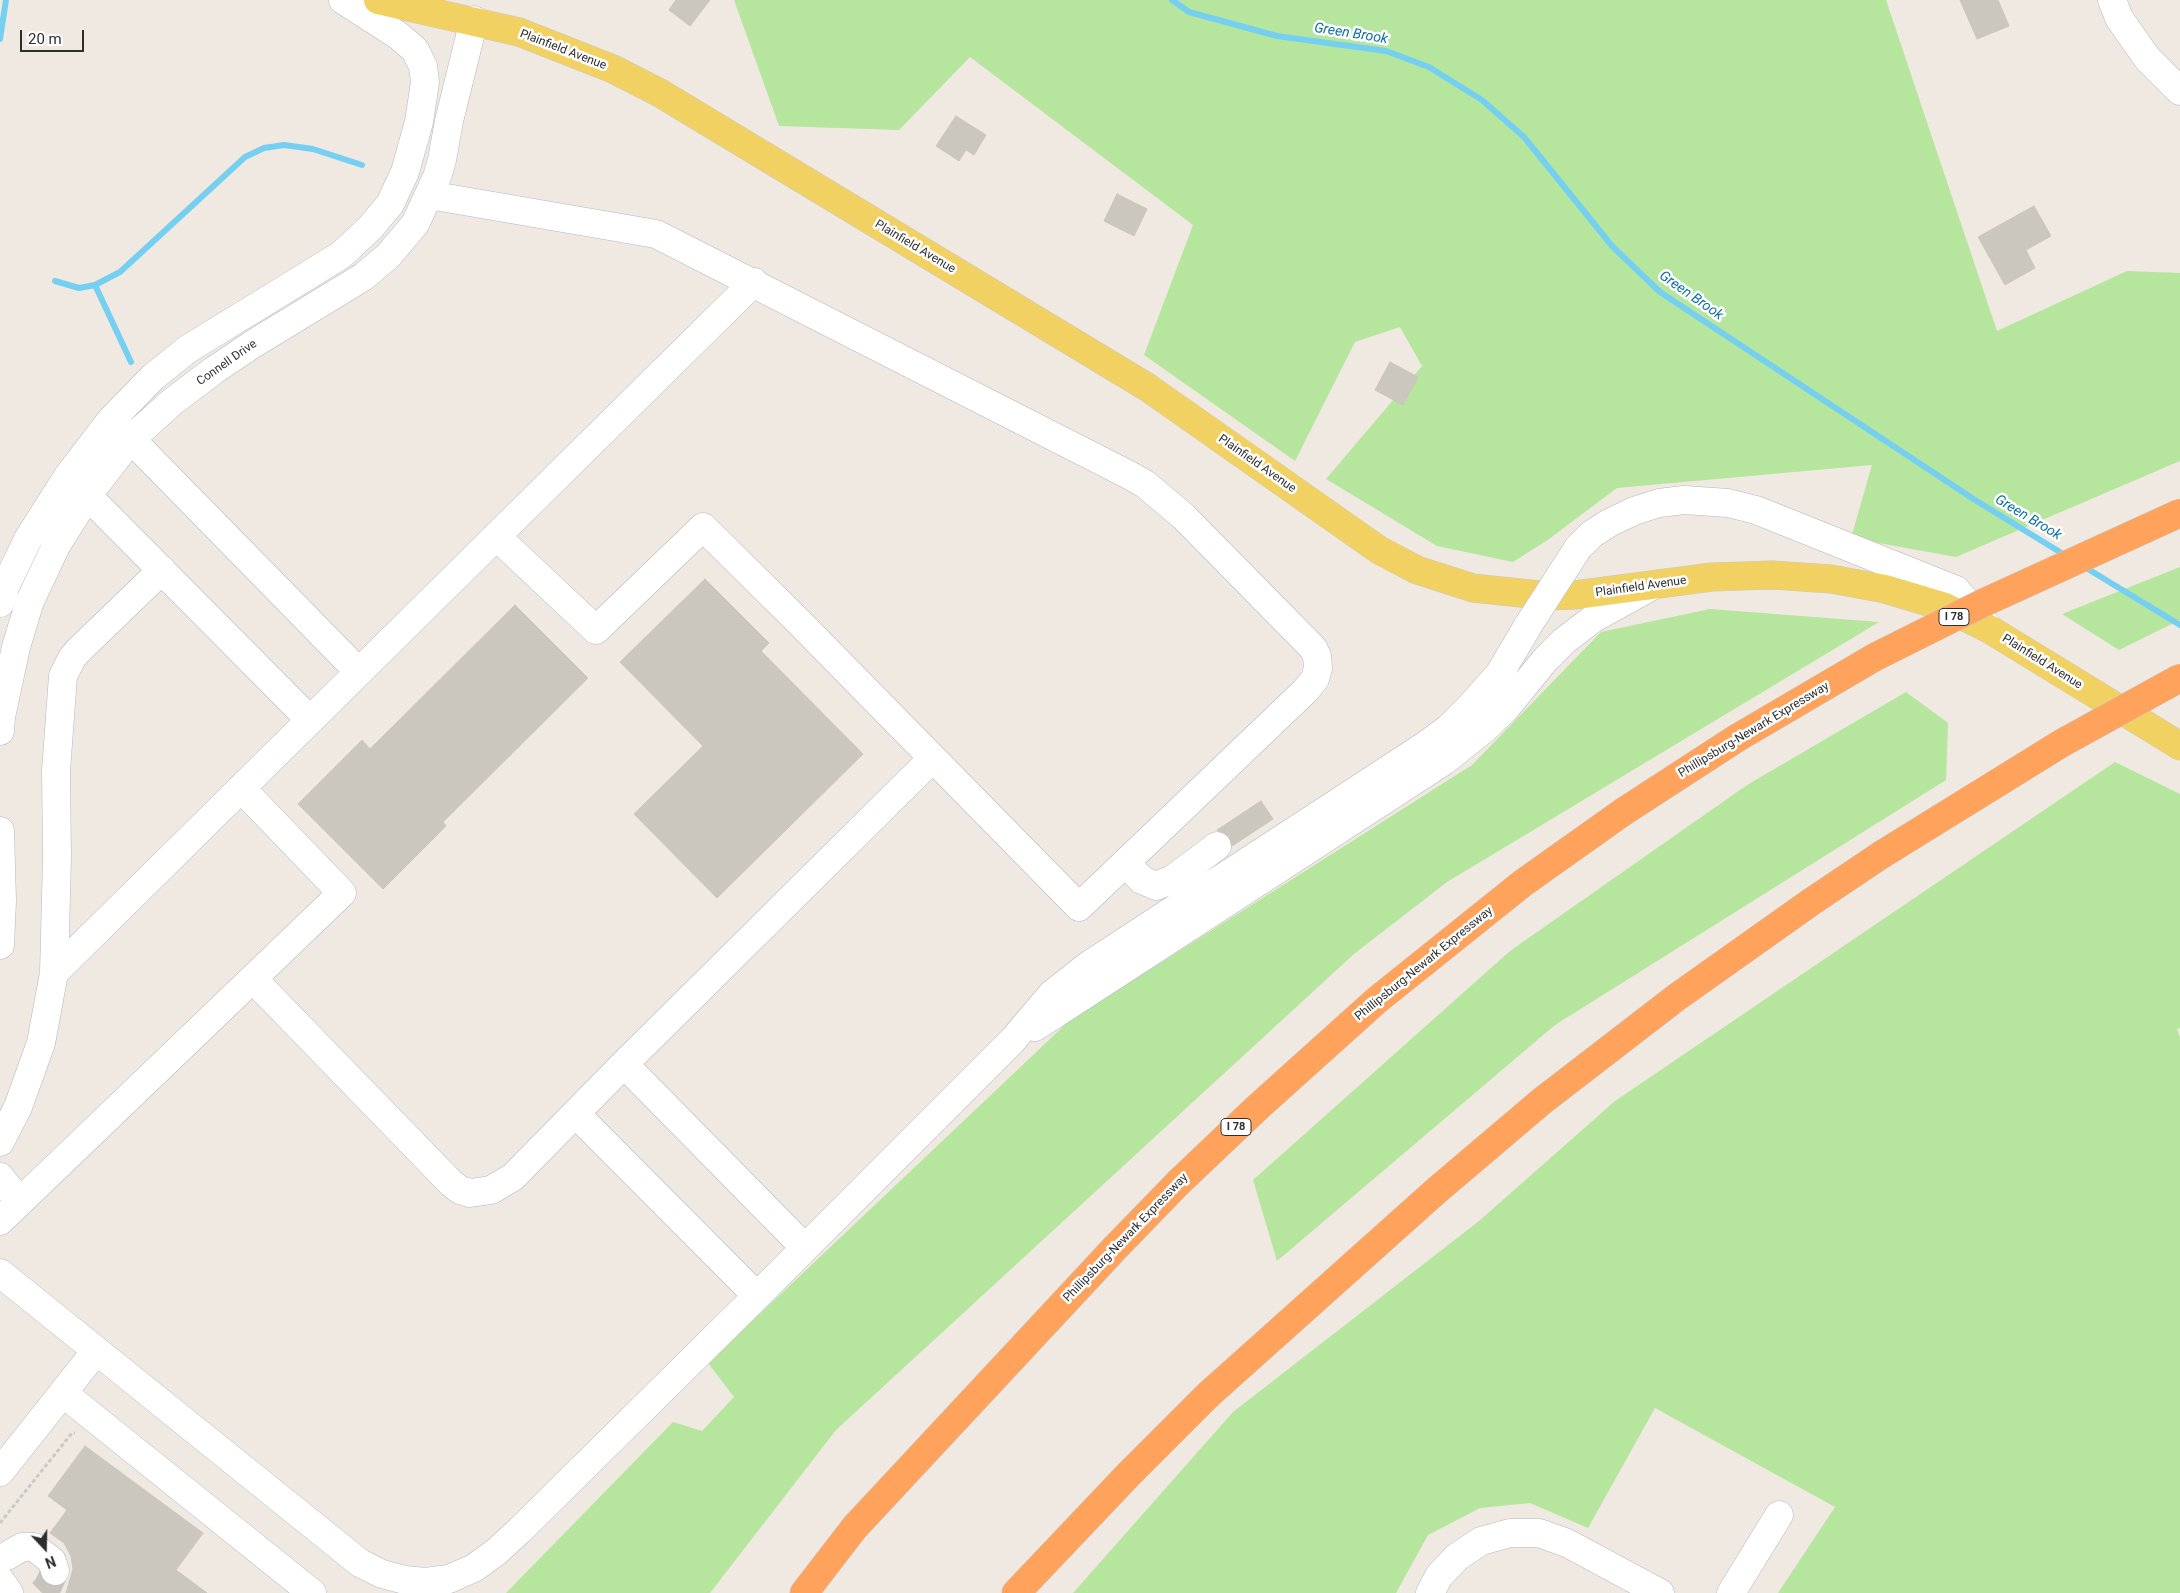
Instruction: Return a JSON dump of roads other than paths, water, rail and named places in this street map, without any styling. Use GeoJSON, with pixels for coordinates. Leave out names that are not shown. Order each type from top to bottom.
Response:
{"type":"FeatureCollection","features":[{"type":"Feature","properties":{"kind":"highway","name":"Phillipsburg-Newark Expressway"},"geometry":{"type":"LineString","coordinates":[[804,1593],[856,1527],[1178,1183],[1258,1107],[1377,1000],[1523,883],[1624,812],[1737,738],[1884,653],[1984,603],[2180,513]]}},
{"type":"Feature","properties":{"kind":"highway"},"geometry":{"type":"LineString","coordinates":[[1016,1593],[1129,1474],[1208,1396],[1436,1191],[1542,1101],[1677,997],[1881,855],[2062,743],[2180,678]]}},
{"type":"Feature","properties":{"kind":"main road","name":"Plainfield Avenue"},"geometry":{"type":"LineString","coordinates":[[378,0],[474,20],[519,32],[582,56],[660,93],[1147,387],[1371,545],[1417,570],[1474,588],[1521,595],[1575,595],[1712,577],[1772,575],[1831,578],[1885,589],[1946,608],[1989,629],[2180,746]]}},
{"type":"Feature","properties":{"kind":"street"},"geometry":{"type":"LineString","coordinates":[[0,603],[5,587],[28,539],[68,476],[111,420],[153,377],[188,349],[341,255],[370,228],[390,204],[406,172],[418,122],[425,82],[423,66],[415,50],[399,36],[343,0]]}},
{"type":"Feature","properties":{"kind":"street"},"geometry":{"type":"LineString","coordinates":[[2112,0],[2119,18],[2147,58],[2180,91]]}},
{"type":"Feature","properties":{"kind":"street","name":"Connell Drive"},"geometry":{"type":"LineString","coordinates":[[0,731],[1,717],[16,647],[30,601],[57,544],[88,495],[130,440],[172,402],[213,371],[253,344],[363,277],[388,256],[409,230],[429,195],[442,160],[449,121],[474,20]]}},
{"type":"Feature","properties":{"kind":"street"},"geometry":{"type":"LineString","coordinates":[[429,195],[656,234],[754,282],[1145,484],[1183,516],[1313,648],[1317,656],[1318,668],[1315,679],[1304,691],[1079,907],[703,526],[596,630],[496,536]]}},
{"type":"Feature","properties":{"kind":"street"},"geometry":{"type":"LineString","coordinates":[[54,973],[754,282]]}},
{"type":"Feature","properties":{"kind":"street"},"geometry":{"type":"LineString","coordinates":[[111,420],[359,672]]}},
{"type":"Feature","properties":{"kind":"street"},"geometry":{"type":"LineString","coordinates":[[68,476],[310,720]]}},
{"type":"Feature","properties":{"kind":"street"},"geometry":{"type":"LineString","coordinates":[[0,1273],[360,1563],[382,1574],[441,1586],[449,1579],[474,1568],[496,1552],[757,1296],[1012,1041],[1052,994],[1071,977],[1426,745],[1449,728],[1500,673],[1578,548],[1592,534],[1609,523],[1634,511],[1659,503],[1684,500],[1728,503],[1756,510],[1956,590],[1989,629]]}},
{"type":"Feature","properties":{"kind":"street"},"geometry":{"type":"LineString","coordinates":[[0,1142],[18,1107],[41,1043],[54,973],[57,858],[56,771],[63,676],[72,658],[78,651],[162,570]]}},
{"type":"Feature","properties":{"kind":"street"},"geometry":{"type":"LineString","coordinates":[[1012,1041],[1444,762],[1505,709],[1545,660],[1564,641],[1594,618],[1652,586]]}},
{"type":"Feature","properties":{"kind":"street"},"geometry":{"type":"LineString","coordinates":[[253,978],[444,1176],[460,1190],[480,1193],[502,1185],[513,1177],[624,1064],[932,759]]}},
{"type":"Feature","properties":{"kind":"street"},"geometry":{"type":"LineString","coordinates":[[0,1221],[342,893],[241,788]]}},
{"type":"Feature","properties":{"kind":"street"},"geometry":{"type":"LineString","coordinates":[[0,831],[2,901],[0,945]]}},
{"type":"Feature","properties":{"kind":"street"},"geometry":{"type":"LineString","coordinates":[[1125,863],[1142,880],[1156,886],[1172,879],[1217,846]]}},
{"type":"Feature","properties":{"kind":"street"},"geometry":{"type":"LineString","coordinates":[[624,1064],[805,1248]]}},
{"type":"Feature","properties":{"kind":"street"},"geometry":{"type":"LineString","coordinates":[[576,1114],[757,1296]]}},
{"type":"Feature","properties":{"kind":"street"},"geometry":{"type":"LineString","coordinates":[[0,1177],[20,1202]]}},
{"type":"Feature","properties":{"kind":"street"},"geometry":{"type":"LineString","coordinates":[[0,1472],[96,1351]]}},
{"type":"Feature","properties":{"kind":"street"},"geometry":{"type":"LineString","coordinates":[[63,1393],[312,1593]]}},
{"type":"Feature","properties":{"kind":"street"},"geometry":{"type":"LineString","coordinates":[[1731,1593],[1779,1515]]}},
{"type":"Feature","properties":{"kind":"street"},"geometry":{"type":"LineString","coordinates":[[1430,1593],[1439,1576],[1457,1557],[1481,1541],[1510,1533],[1538,1533],[1567,1543],[1660,1593]]}},
{"type":"Feature","properties":{"kind":"street"},"geometry":{"type":"LineString","coordinates":[[9,1593],[2,1564],[22,1547],[34,1547],[52,1561],[55,1571]]}},
{"type":"Feature","properties":{"kind":"waterway","name":"Green Brook"},"geometry":{"type":"LineString","coordinates":[[0,39],[6,0]]}},
{"type":"Feature","properties":{"kind":"waterway","name":"Green Brook"},"geometry":{"type":"LineString","coordinates":[[1172,0],[1189,12],[1277,36],[1386,51],[1429,67],[1482,100],[1524,137],[1612,246],[1660,292],[1975,500],[2068,557]]}},
{"type":"Feature","properties":{"kind":"waterway"},"geometry":{"type":"LineString","coordinates":[[55,281],[79,288],[95,285],[120,272],[245,157],[264,148],[284,145],[313,149],[362,165]]}},
{"type":"Feature","properties":{"kind":"waterway"},"geometry":{"type":"LineString","coordinates":[[95,285],[131,362]]}},
{"type":"Feature","properties":{"kind":"waterway","name":"Green Brook"},"geometry":{"type":"LineString","coordinates":[[2083,566],[2180,625]]}},
{"type":"Feature","properties":{"kind":"tunnel"},"geometry":{"type":"LineString","coordinates":[[42,1593],[47,1588],[55,1571]]}}]}
